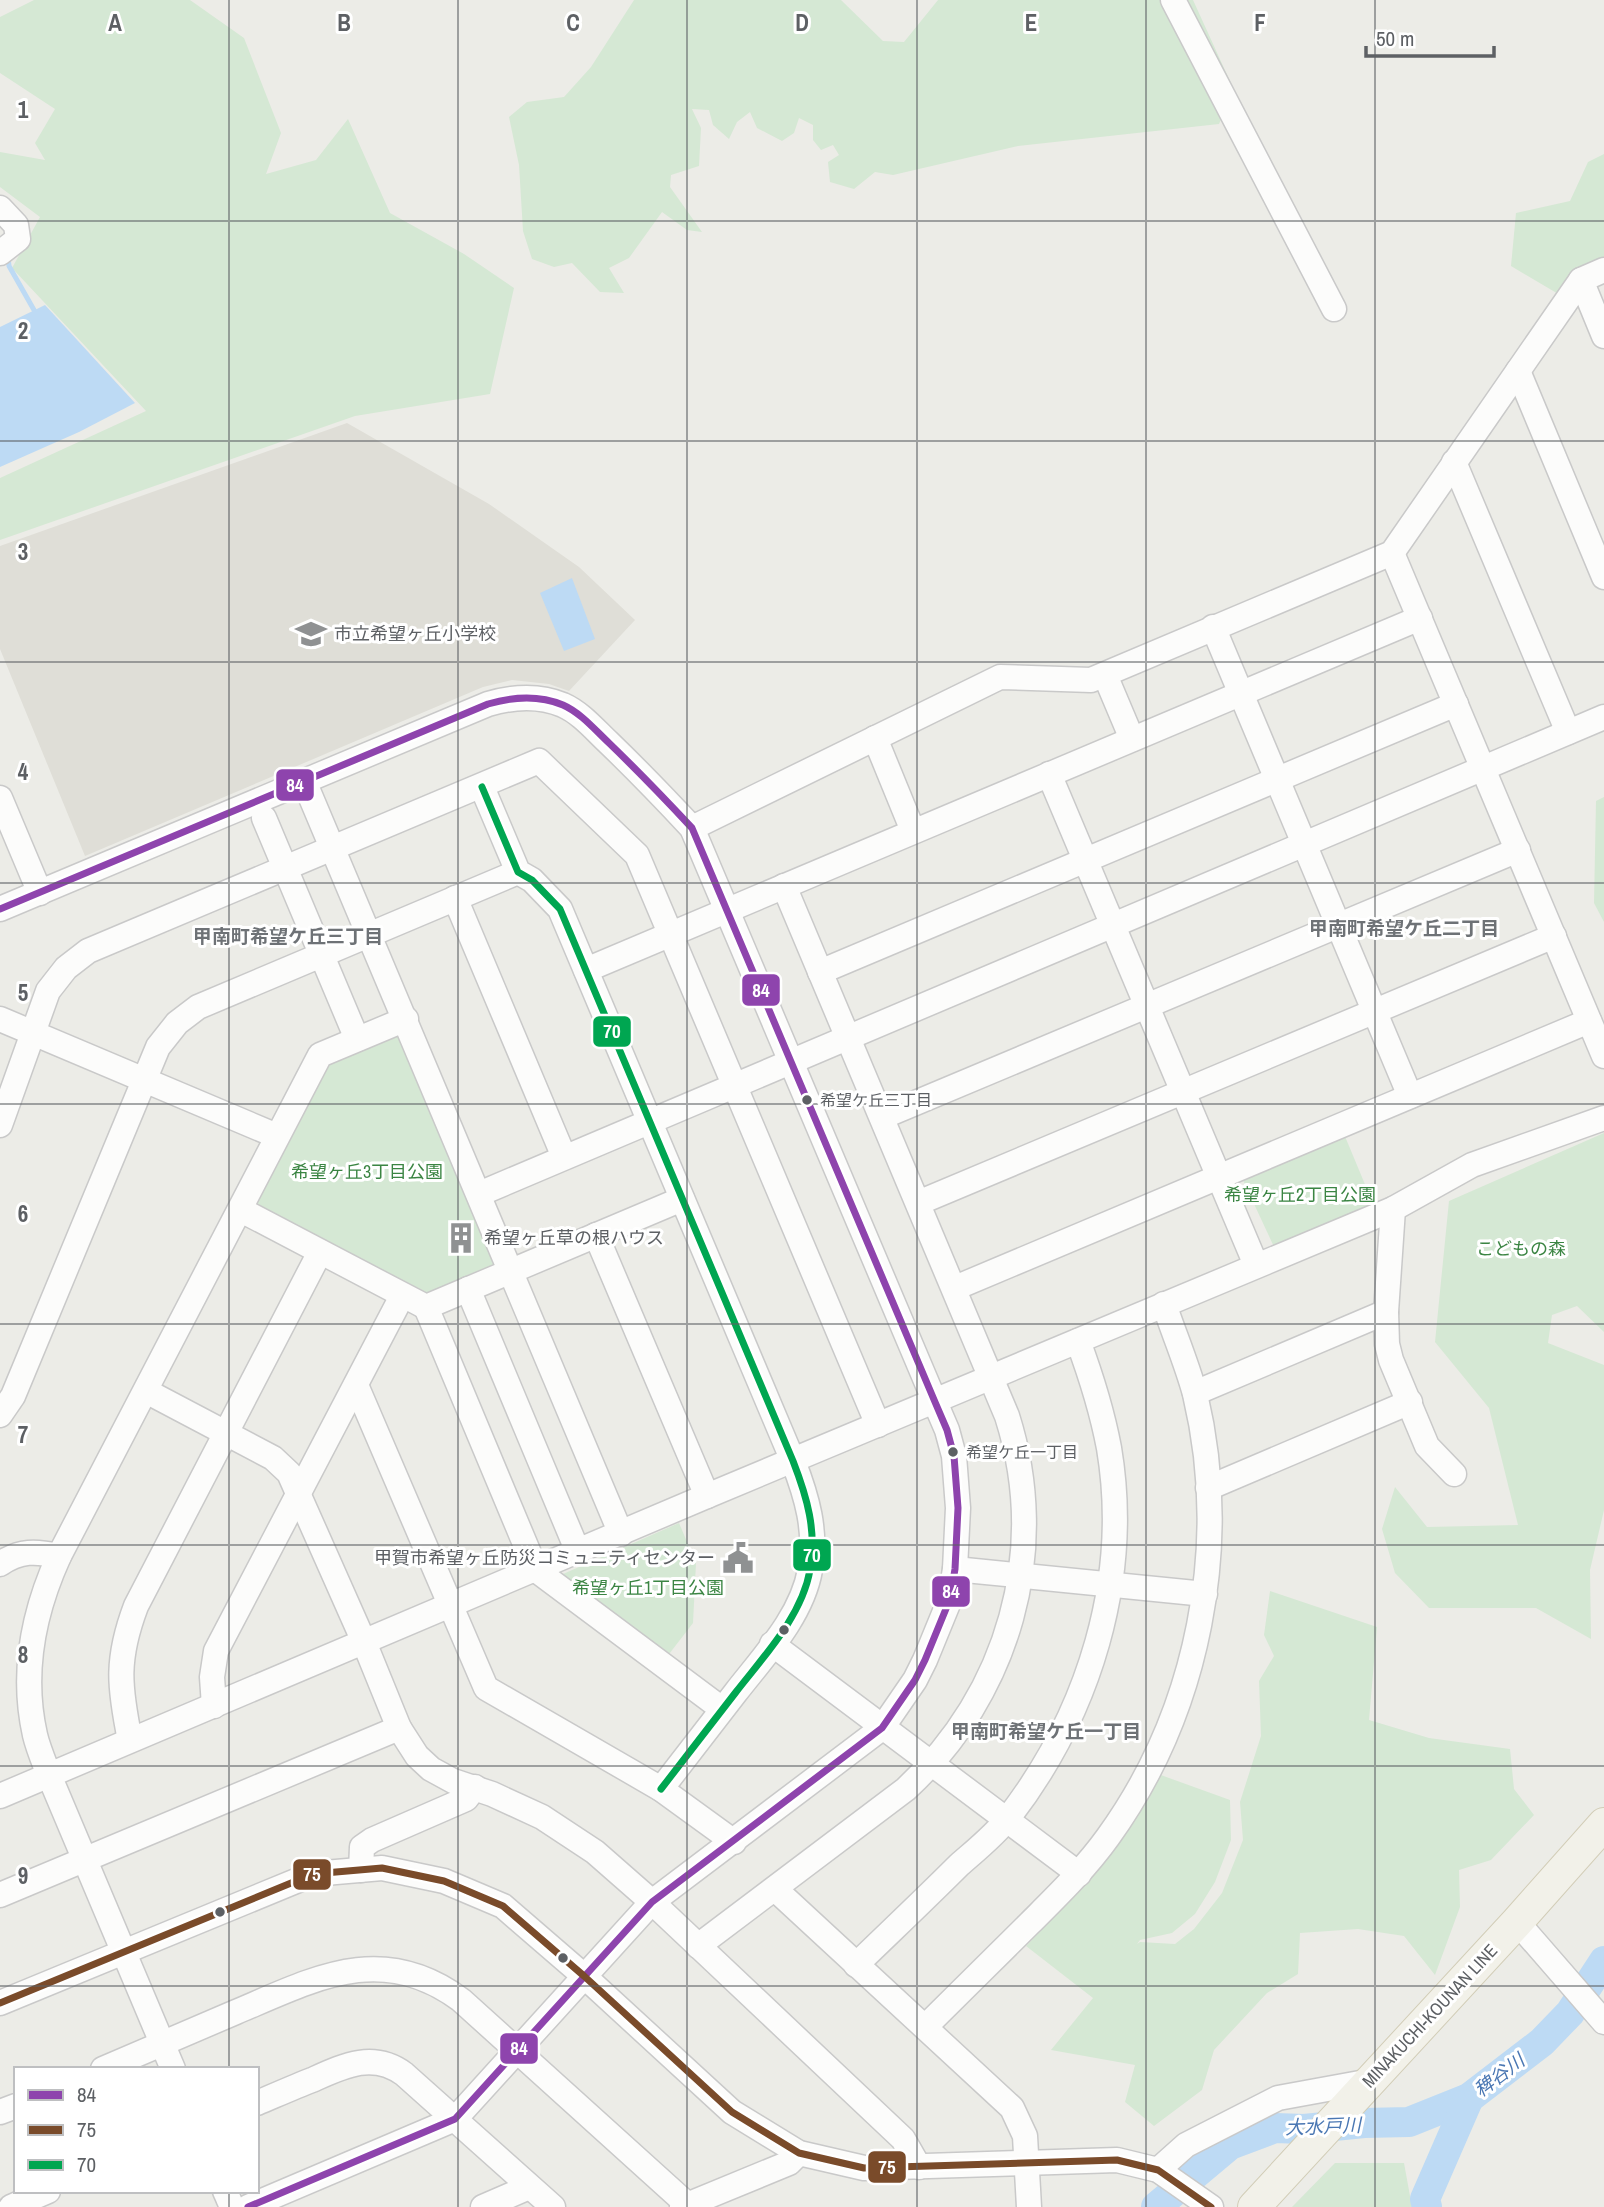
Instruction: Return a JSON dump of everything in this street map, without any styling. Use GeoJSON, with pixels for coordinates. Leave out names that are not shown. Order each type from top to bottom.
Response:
{"type":"FeatureCollection","features":[{"type":"Feature","properties":{"kind":"main road","name":"MINAKUCHI-KOUNAN LINE"},"geometry":{"type":"LineString","coordinates":[[1254,2207],[1604,1824]]}},
{"type":"Feature","properties":{"kind":"street"},"geometry":{"type":"LineString","coordinates":[[1173,0],[1334,309]]}},
{"type":"Feature","properties":{"kind":"street"},"geometry":{"type":"LineString","coordinates":[[0,208],[16,225],[18,239],[7,247]]}},
{"type":"Feature","properties":{"kind":"street"},"geometry":{"type":"LineString","coordinates":[[692,828],[1000,677],[1091,680],[1392,553],[1581,280],[1604,270]]}},
{"type":"Feature","properties":{"kind":"street"},"geometry":{"type":"LineString","coordinates":[[1581,280],[1604,336]]}},
{"type":"Feature","properties":{"kind":"street"},"geometry":{"type":"LineString","coordinates":[[1518,371],[1594,524],[1604,577]]}},
{"type":"Feature","properties":{"kind":"street"},"geometry":{"type":"LineString","coordinates":[[1454,462],[1568,732]]}},
{"type":"Feature","properties":{"kind":"street"},"geometry":{"type":"LineString","coordinates":[[1392,553],[1604,1056]]}},
{"type":"Feature","properties":{"kind":"street"},"geometry":{"type":"LineString","coordinates":[[586,970],[1420,618]]}},
{"type":"Feature","properties":{"kind":"street"},"geometry":{"type":"LineString","coordinates":[[1213,627],[1410,1096]]}},
{"type":"Feature","properties":{"kind":"street"},"geometry":{"type":"LineString","coordinates":[[1105,675],[1132,738]]}},
{"type":"Feature","properties":{"kind":"street"},"geometry":{"type":"LineString","coordinates":[[0,909],[488,704],[521,698],[544,700],[563,706],[578,715],[645,778],[692,828],[947,1430],[954,1456],[958,1508],[955,1569],[950,1599],[915,1680],[882,1728],[652,1902],[455,2119],[248,2207]]}},
{"type":"Feature","properties":{"kind":"street"},"geometry":{"type":"LineString","coordinates":[[820,972],[1456,704]]}},
{"type":"Feature","properties":{"kind":"street"},"geometry":{"type":"LineString","coordinates":[[479,1194],[1604,717]]}},
{"type":"Feature","properties":{"kind":"street"},"geometry":{"type":"LineString","coordinates":[[875,738],[914,831]]}},
{"type":"Feature","properties":{"kind":"street"},"geometry":{"type":"LineString","coordinates":[[0,1125],[48,991],[76,958],[539,761],[637,855],[878,1425]]}},
{"type":"Feature","properties":{"kind":"street"},"geometry":{"type":"LineString","coordinates":[[1049,774],[1256,1265]]}},
{"type":"Feature","properties":{"kind":"street"},"geometry":{"type":"LineString","coordinates":[[304,781],[621,1534]]}},
{"type":"Feature","properties":{"kind":"street"},"geometry":{"type":"LineString","coordinates":[[482,787],[518,872],[532,880],[560,909],[793,1461],[811,1513],[813,1542],[810,1570],[802,1597],[772,1644],[661,1789]]}},
{"type":"Feature","properties":{"kind":"street"},"geometry":{"type":"LineString","coordinates":[[0,798],[40,893]]}},
{"type":"Feature","properties":{"kind":"street"},"geometry":{"type":"LineString","coordinates":[[264,818],[357,1039]]}},
{"type":"Feature","properties":{"kind":"street"},"geometry":{"type":"LineString","coordinates":[[882,1117],[1518,850]]}},
{"type":"Feature","properties":{"kind":"street"},"geometry":{"type":"LineString","coordinates":[[4,1400],[73,1249],[158,1047],[166,1035],[189,1013],[321,954],[518,872]]}},
{"type":"Feature","properties":{"kind":"street"},"geometry":{"type":"LineString","coordinates":[[698,1946],[906,1789],[932,1766],[971,1714],[988,1682],[1009,1629],[1021,1575],[1024,1516],[1013,1435],[955,1288],[784,886]]}},
{"type":"Feature","properties":{"kind":"street"},"geometry":{"type":"LineString","coordinates":[[455,898],[564,1157]]}},
{"type":"Feature","properties":{"kind":"street"},"geometry":{"type":"LineString","coordinates":[[919,1203],[1553,936]]}},
{"type":"Feature","properties":{"kind":"street"},"geometry":{"type":"LineString","coordinates":[[172,2067],[35,1736],[29,1666],[38,1612],[60,1556],[320,1055],[406,1018]]}},
{"type":"Feature","properties":{"kind":"street"},"geometry":{"type":"LineString","coordinates":[[0,1020],[277,1136]]}},
{"type":"Feature","properties":{"kind":"street"},"geometry":{"type":"LineString","coordinates":[[955,1288],[1589,1021]]}},
{"type":"Feature","properties":{"kind":"street"},"geometry":{"type":"LineString","coordinates":[[0,1796],[1393,1209],[1472,1165],[1604,1118]]}},
{"type":"Feature","properties":{"kind":"street"},"geometry":{"type":"LineString","coordinates":[[426,1307],[682,1199]]}},
{"type":"Feature","properties":{"kind":"street"},"geometry":{"type":"LineString","coordinates":[[1393,1209],[1385,1312],[1387,1344],[1391,1360],[1427,1446],[1454,1474]]}},
{"type":"Feature","properties":{"kind":"street"},"geometry":{"type":"LineString","coordinates":[[241,1210],[426,1307],[536,1570],[722,1709]]}},
{"type":"Feature","properties":{"kind":"street"},"geometry":{"type":"LineString","coordinates":[[596,1235],[707,1496]]}},
{"type":"Feature","properties":{"kind":"street"},"geometry":{"type":"LineString","coordinates":[[130,1740],[120,1679],[122,1648],[130,1621],[320,1252]]}},
{"type":"Feature","properties":{"kind":"street"},"geometry":{"type":"LineString","coordinates":[[468,1289],[578,1552]]}},
{"type":"Feature","properties":{"kind":"street"},"geometry":{"type":"LineString","coordinates":[[214,1706],[212,1677],[216,1651],[402,1296]]}},
{"type":"Feature","properties":{"kind":"street"},"geometry":{"type":"LineString","coordinates":[[925,2027],[1079,1874],[1108,1838],[1129,1806],[1164,1740],[1186,1679],[1205,1594],[1208,1488],[1195,1393],[1164,1304]]}},
{"type":"Feature","properties":{"kind":"street"},"geometry":{"type":"LineString","coordinates":[[1195,1393],[1385,1312]]}},
{"type":"Feature","properties":{"kind":"street"},"geometry":{"type":"LineString","coordinates":[[856,1965],[1007,1820],[1039,1775],[1069,1722],[1102,1626],[1110,1583],[1115,1513],[1109,1451],[1094,1386],[1078,1341]]}},
{"type":"Feature","properties":{"kind":"street"},"geometry":{"type":"LineString","coordinates":[[356,1385],[486,1688],[661,1789],[734,1842]]}},
{"type":"Feature","properties":{"kind":"street"},"geometry":{"type":"LineString","coordinates":[[146,1391],[282,1465],[300,1493],[399,1728],[411,1749],[424,1763],[453,1781],[520,1805],[595,1852],[652,1902],[903,2139],[919,2167]]}},
{"type":"Feature","properties":{"kind":"street"},"geometry":{"type":"LineString","coordinates":[[1208,1488],[1410,1402]]}},
{"type":"Feature","properties":{"kind":"street"},"geometry":{"type":"LineString","coordinates":[[0,1564],[26,1552],[60,1556]]}},
{"type":"Feature","properties":{"kind":"street"},"geometry":{"type":"LineString","coordinates":[[955,1569],[1205,1594]]}},
{"type":"Feature","properties":{"kind":"street"},"geometry":{"type":"LineString","coordinates":[[772,1644],[1079,1874]]}},
{"type":"Feature","properties":{"kind":"street"},"geometry":{"type":"LineString","coordinates":[[0,1895],[399,1728]]}},
{"type":"Feature","properties":{"kind":"street"},"geometry":{"type":"LineString","coordinates":[[361,1870],[362,1847],[372,1840],[466,1799],[475,1787]]}},
{"type":"Feature","properties":{"kind":"street"},"geometry":{"type":"LineString","coordinates":[[0,2003],[313,1874],[382,1868],[444,1881],[503,1906],[584,1976],[732,2112],[799,2152],[864,2168],[1117,2160],[1163,2173],[1203,2201]]}},
{"type":"Feature","properties":{"kind":"street"},"geometry":{"type":"LineString","coordinates":[[775,1889],[1012,2108],[1025,2136],[1029,2207]]}},
{"type":"Feature","properties":{"kind":"street"},"geometry":{"type":"LineString","coordinates":[[1517,1922],[1604,2022]]}},
{"type":"Feature","properties":{"kind":"street"},"geometry":{"type":"LineString","coordinates":[[108,2067],[311,1980],[344,1971],[366,1969],[399,1972],[449,1991],[686,2206],[789,2163],[799,2152]]}},
{"type":"Feature","properties":{"kind":"street"},"geometry":{"type":"LineString","coordinates":[[259,2102],[345,2066],[370,2062],[396,2068],[552,2207]]}},
{"type":"Feature","properties":{"kind":"street"},"geometry":{"type":"LineString","coordinates":[[1163,2173],[1186,2145],[1278,2098],[1360,2092]]}},
{"type":"Feature","properties":{"kind":"street"},"geometry":{"type":"LineString","coordinates":[[482,2207],[529,2187]]}},
{"type":"Feature","properties":{"kind":"street"},"geometry":{"type":"LineString","coordinates":[[11,2207],[43,2193]]}},
{"type":"Feature","properties":{"kind":"shaded area","name":"市立希望ヶ丘小学校"},"geometry":{"type":"Polygon","coordinates":[[[347,423],[489,504],[579,567],[635,620],[569,691],[549,684],[512,680],[483,687],[85,856],[0,649],[0,546],[347,423]]]}},
{"type":"Feature","properties":{"kind":"green space"},"geometry":{"type":"Polygon","coordinates":[[[34,0],[190,0],[244,38],[281,133],[266,174],[316,160],[348,119],[390,213],[464,254],[514,288],[490,394],[355,416],[0,540],[0,478],[146,411],[12,268],[40,217],[0,187],[0,152],[45,160],[35,143],[55,109],[0,73],[0,17],[34,0]]]}},
{"type":"Feature","properties":{"kind":"green space"},"geometry":{"type":"Polygon","coordinates":[[[634,0],[841,0],[883,41],[904,42],[938,0],[1193,0],[1234,90],[1219,124],[1018,146],[893,175],[875,172],[854,189],[830,182],[828,162],[839,155],[833,145],[821,150],[813,140],[813,125],[799,118],[794,133],[782,141],[757,128],[750,112],[737,122],[729,139],[713,125],[709,110],[692,109],[701,128],[699,166],[671,175],[670,187],[702,232],[687,230],[662,212],[629,258],[609,268],[624,293],[600,292],[572,263],[554,267],[532,259],[523,231],[519,165],[509,117],[527,102],[564,97],[591,67],[634,0]]]}},
{"type":"Feature","properties":{"kind":"green space"},"geometry":{"type":"Polygon","coordinates":[[[1604,154],[1604,260],[1560,295],[1511,266],[1516,213],[1570,201],[1588,162],[1604,154]]]}},
{"type":"Feature","properties":{"kind":"green space"},"geometry":{"type":"Polygon","coordinates":[[[1604,797],[1604,922],[1594,903],[1596,801],[1604,797]]]}},
{"type":"Feature","properties":{"kind":"green space","name":"希望ヶ丘3丁目公園"},"geometry":{"type":"Polygon","coordinates":[[[392,1032],[404,1037],[497,1256],[492,1271],[434,1295],[416,1294],[259,1212],[254,1198],[323,1070],[338,1056],[392,1032]]]}},
{"type":"Feature","properties":{"kind":"green space","name":"こどもの森"},"geometry":{"type":"Polygon","coordinates":[[[1604,1133],[1604,1332],[1577,1306],[1552,1315],[1548,1343],[1604,1365],[1604,1510],[1590,1570],[1591,1639],[1536,1608],[1429,1608],[1395,1573],[1382,1529],[1395,1487],[1427,1527],[1518,1525],[1489,1408],[1435,1342],[1449,1201],[1604,1133]]]}},
{"type":"Feature","properties":{"kind":"green space","name":"希望ヶ丘2丁目公園"},"geometry":{"type":"Polygon","coordinates":[[[1344,1134],[1374,1206],[1275,1249],[1241,1176],[1344,1134]]]}},
{"type":"Feature","properties":{"kind":"green space","name":"希望ヶ丘1丁目公園"},"geometry":{"type":"Polygon","coordinates":[[[679,1523],[696,1563],[693,1623],[666,1658],[554,1578],[679,1523]]]}},
{"type":"Feature","properties":{"kind":"green space"},"geometry":{"type":"Polygon","coordinates":[[[1270,1591],[1377,1627],[1369,1720],[1429,1738],[1510,1749],[1514,1789],[1534,1815],[1491,1860],[1459,1870],[1460,1907],[1435,1975],[1404,1936],[1358,1929],[1300,1933],[1298,1974],[1267,1993],[1214,2050],[1202,2090],[1154,2126],[1125,2102],[1135,2065],[1051,2050],[1093,1998],[1026,1946],[1073,1897],[1115,1846],[1158,1774],[1230,1800],[1231,1840],[1215,1882],[1195,1914],[1172,1933],[1140,1940],[1137,1944],[1175,1944],[1194,1929],[1222,1893],[1243,1840],[1240,1802],[1261,1736],[1259,1681],[1274,1656],[1264,1635],[1270,1591]]]}},
{"type":"Feature","properties":{"kind":"green space"},"geometry":{"type":"Polygon","coordinates":[[[1335,2163],[1404,2163],[1412,2207],[1292,2207],[1335,2163]]]}},
{"type":"Feature","properties":{"kind":"water"},"geometry":{"type":"Polygon","coordinates":[[[45,305],[135,403],[79,432],[0,467],[0,327],[45,305]]]}},
{"type":"Feature","properties":{"kind":"water"},"geometry":{"type":"Polygon","coordinates":[[[572,578],[595,639],[564,651],[540,593],[572,578]]]}},
{"type":"Feature","properties":{"kind":"waterway"},"geometry":{"type":"LineString","coordinates":[[8,257],[9,266],[34,310]]}},
{"type":"Feature","properties":{"kind":"waterway","name":"大水戸川"},"geometry":{"type":"LineString","coordinates":[[1156,2207],[1230,2145],[1275,2128],[1304,2129],[1409,2122],[1469,2098],[1542,2042],[1570,2013],[1604,1961]]}},
{"type":"Feature","properties":{"kind":"waterway","name":"稗谷川"},"geometry":{"type":"LineString","coordinates":[[1427,2207],[1425,2199],[1469,2098]]}},
{"type":"Feature","properties":{"kind":"transit line","name":"84"},"geometry":{"type":"LineString","coordinates":[[0,909],[488,704],[535,698],[570,708],[593,727],[692,828],[947,1430],[954,1456],[958,1508],[955,1569],[950,1599],[915,1680],[882,1728],[652,1902],[455,2119],[248,2207]]}},
{"type":"Feature","properties":{"kind":"transit line","name":"70"},"geometry":{"type":"LineString","coordinates":[[482,787],[518,872],[532,880],[560,909],[793,1461],[809,1514],[812,1556],[806,1587],[799,1603],[770,1650],[661,1789]]}},
{"type":"Feature","properties":{"kind":"transit line","name":"75"},"geometry":{"type":"LineString","coordinates":[[0,2003],[313,1874],[382,1868],[444,1881],[503,1906],[584,1976],[732,2112],[799,2153],[864,2168],[1117,2160],[1158,2170],[1211,2207]]}},
{"type":"Feature","properties":{"kind":"place","name":"市立希望ヶ丘小学校"},"geometry":{"type":"Point","coordinates":[311,634]}},
{"type":"Feature","properties":{"kind":"place","name":"希望ケ丘三丁目"},"geometry":{"type":"Point","coordinates":[807,1100]}},
{"type":"Feature","properties":{"kind":"place","name":"希望ヶ丘草の根ハウス"},"geometry":{"type":"Point","coordinates":[461,1238]}},
{"type":"Feature","properties":{"kind":"place","name":"希望ケ丘一丁目"},"geometry":{"type":"Point","coordinates":[953,1452]}},
{"type":"Feature","properties":{"kind":"place","name":"甲賀市希望ヶ丘防災コミュニティセンター"},"geometry":{"type":"Point","coordinates":[738,1558]}},
{"type":"Feature","properties":{"kind":"district","name":"甲南町希望ケ丘二丁目"},"geometry":{"type":"Point","coordinates":[1404,928]}},
{"type":"Feature","properties":{"kind":"district","name":"甲南町希望ケ丘三丁目"},"geometry":{"type":"Point","coordinates":[288,936]}},
{"type":"Feature","properties":{"kind":"district","name":"甲南町希望ケ丘一丁目"},"geometry":{"type":"Point","coordinates":[1046,1731]}}]}
